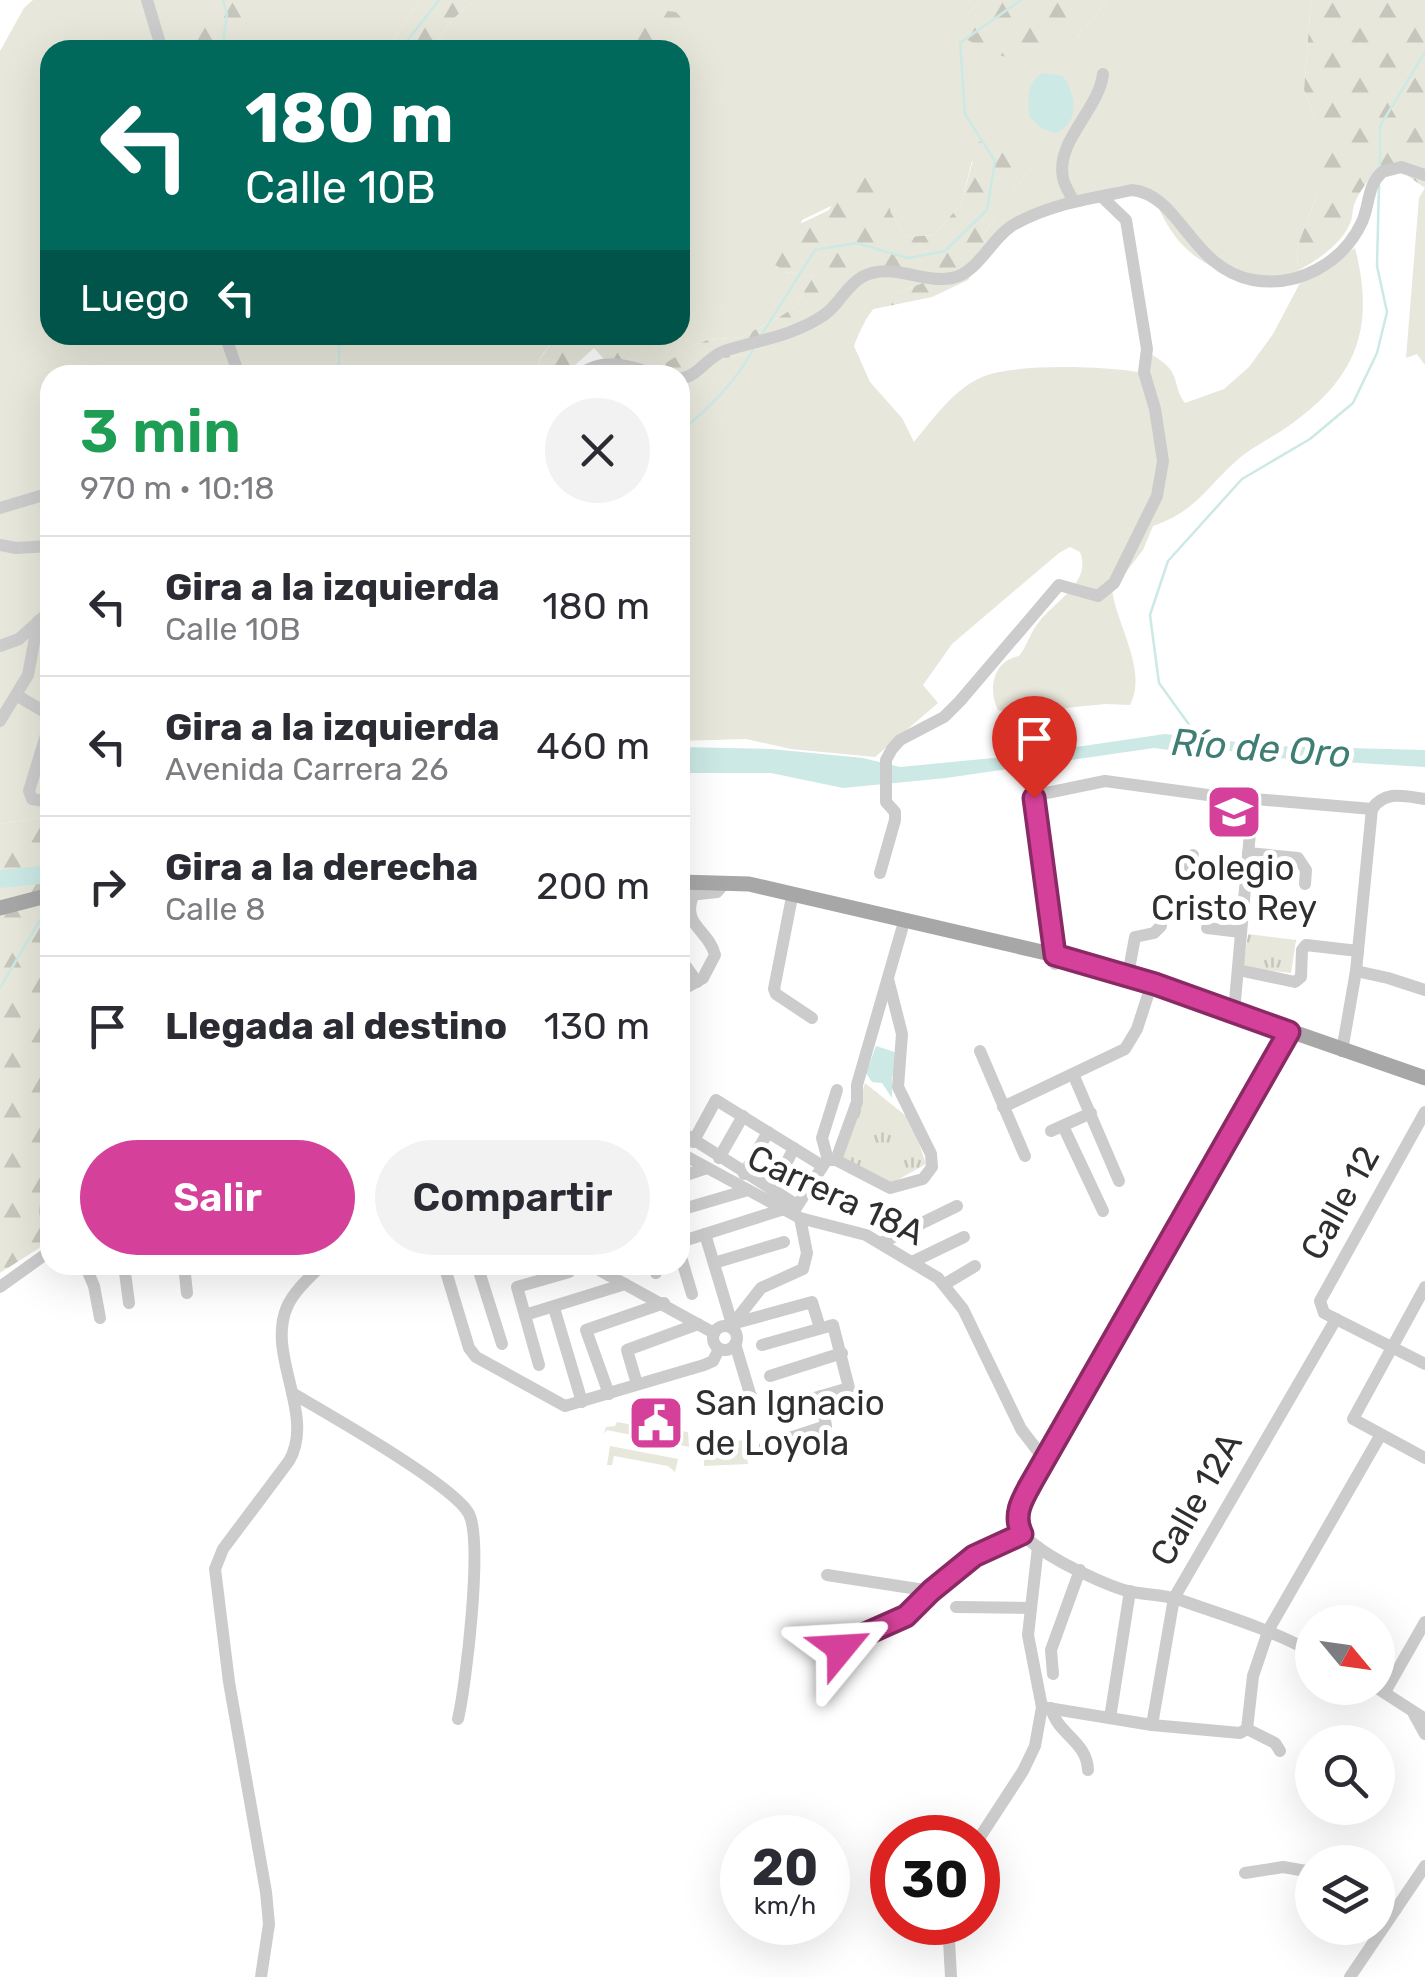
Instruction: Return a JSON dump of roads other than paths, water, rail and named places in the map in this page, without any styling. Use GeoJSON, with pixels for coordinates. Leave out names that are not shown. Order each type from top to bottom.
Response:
{"type":"FeatureCollection","features":[{"type":"Feature","properties":{"kind":"main road"},"geometry":{"type":"LineString","coordinates":[[728,884],[902,929],[1128,975],[1234,1012],[1425,1089]]}},
{"type":"Feature","properties":{"kind":"main road"},"geometry":{"type":"LineString","coordinates":[[690,887],[749,884],[1055,959],[1425,1078]]}},
{"type":"Feature","properties":{"kind":"main road"},"geometry":{"type":"LineString","coordinates":[[0,908],[40,897]]}},
{"type":"Feature","properties":{"kind":"street"},"geometry":{"type":"LineString","coordinates":[[147,0],[159,40]]}},
{"type":"Feature","properties":{"kind":"street"},"geometry":{"type":"LineString","coordinates":[[1073,200],[1063,178],[1064,158],[1101,92],[1103,74]]}},
{"type":"Feature","properties":{"kind":"street"},"geometry":{"type":"LineString","coordinates":[[690,377],[722,352],[748,347],[812,323],[830,311],[861,277],[884,270],[953,278],[968,271],[1011,226],[1056,204],[1132,190],[1154,196],[1210,261],[1240,277],[1276,281],[1306,275],[1342,251],[1363,220],[1369,191],[1382,172],[1401,167],[1425,175]]}},
{"type":"Feature","properties":{"kind":"street"},"geometry":{"type":"LineString","coordinates":[[880,873],[895,812],[886,802],[886,760],[900,740],[933,724],[960,701],[1059,585],[1098,596],[1114,583],[1157,496],[1163,461],[1155,409],[1144,372],[1147,349],[1126,220],[1102,197]]}},
{"type":"Feature","properties":{"kind":"street"},"geometry":{"type":"LineString","coordinates":[[0,508],[40,496]]}},
{"type":"Feature","properties":{"kind":"street"},"geometry":{"type":"LineString","coordinates":[[0,545],[40,547]]}},
{"type":"Feature","properties":{"kind":"street"},"geometry":{"type":"LineString","coordinates":[[0,646],[19,639],[38,621]]}},
{"type":"Feature","properties":{"kind":"street"},"geometry":{"type":"LineString","coordinates":[[0,721],[32,666],[38,621]]}},
{"type":"Feature","properties":{"kind":"street"},"geometry":{"type":"LineString","coordinates":[[16,695],[40,712]]}},
{"type":"Feature","properties":{"kind":"street"},"geometry":{"type":"LineString","coordinates":[[40,751],[28,790],[32,799],[40,800]]}},
{"type":"Feature","properties":{"kind":"street"},"geometry":{"type":"LineString","coordinates":[[1055,959],[1034,798],[1105,781],[1372,809]]}},
{"type":"Feature","properties":{"kind":"street"},"geometry":{"type":"LineString","coordinates":[[1342,1051],[1356,972],[1372,809],[1378,800],[1395,795],[1425,800]]}},
{"type":"Feature","properties":{"kind":"street"},"geometry":{"type":"LineString","coordinates":[[1234,1012],[1253,799]]}},
{"type":"Feature","properties":{"kind":"street"},"geometry":{"type":"LineString","coordinates":[[1248,854],[1298,858],[1306,870],[1305,884]]}},
{"type":"Feature","properties":{"kind":"street"},"geometry":{"type":"LineString","coordinates":[[1193,855],[1188,865],[1197,873],[1246,878]]}},
{"type":"Feature","properties":{"kind":"street"},"geometry":{"type":"LineString","coordinates":[[790,902],[774,989],[787,1003],[812,1018]]}},
{"type":"Feature","properties":{"kind":"street"},"geometry":{"type":"LineString","coordinates":[[690,919],[712,943],[716,956],[709,972],[690,986]]}},
{"type":"Feature","properties":{"kind":"street"},"geometry":{"type":"LineString","coordinates":[[1128,975],[1135,937],[1154,933],[1161,926]]}},
{"type":"Feature","properties":{"kind":"street"},"geometry":{"type":"LineString","coordinates":[[1207,928],[1241,932]]}},
{"type":"Feature","properties":{"kind":"street"},"geometry":{"type":"LineString","coordinates":[[690,1239],[794,1211],[829,1162],[857,1102],[857,1085],[902,929]]}},
{"type":"Feature","properties":{"kind":"street"},"geometry":{"type":"LineString","coordinates":[[1238,970],[1296,982],[1302,977],[1302,950],[1306,945],[1358,951]]}},
{"type":"Feature","properties":{"kind":"street"},"geometry":{"type":"LineString","coordinates":[[690,972],[697,982]]}},
{"type":"Feature","properties":{"kind":"street"},"geometry":{"type":"LineString","coordinates":[[1356,972],[1425,990]]}},
{"type":"Feature","properties":{"kind":"street"},"geometry":{"type":"LineString","coordinates":[[693,1142],[716,1100],[794,1148],[890,1188],[923,1179],[932,1167],[931,1154],[898,1087],[902,1034],[888,979]]}},
{"type":"Feature","properties":{"kind":"street"},"geometry":{"type":"LineString","coordinates":[[1003,1107],[1125,1049],[1137,1030],[1149,992]]}},
{"type":"Feature","properties":{"kind":"street"},"geometry":{"type":"LineString","coordinates":[[1286,1036],[1044,1459],[1018,1510],[1017,1522],[1022,1534],[1038,1547],[1080,1570],[1130,1591],[1174,1598],[1269,1629],[1295,1643]]}},
{"type":"Feature","properties":{"kind":"street"},"geometry":{"type":"LineString","coordinates":[[980,1050],[1026,1156]]}},
{"type":"Feature","properties":{"kind":"street"},"geometry":{"type":"LineString","coordinates":[[1073,1074],[1119,1182]]}},
{"type":"Feature","properties":{"kind":"street"},"geometry":{"type":"LineString","coordinates":[[829,1162],[822,1138],[837,1090]]}},
{"type":"Feature","properties":{"kind":"street"},"geometry":{"type":"LineString","coordinates":[[1091,1112],[1057,1128],[1103,1211]]}},
{"type":"Feature","properties":{"kind":"street","name":"Calle 12"},"geometry":{"type":"LineString","coordinates":[[1336,1320],[1324,1313],[1320,1302],[1425,1112]]}},
{"type":"Feature","properties":{"kind":"street"},"geometry":{"type":"LineString","coordinates":[[719,1158],[742,1116]]}},
{"type":"Feature","properties":{"kind":"street"},"geometry":{"type":"LineString","coordinates":[[744,1174],[768,1132]]}},
{"type":"Feature","properties":{"kind":"street"},"geometry":{"type":"LineString","coordinates":[[690,1139],[772,1191],[794,1211],[808,1253],[803,1268],[761,1288],[732,1326]]}},
{"type":"Feature","properties":{"kind":"street"},"geometry":{"type":"LineString","coordinates":[[772,1191],[794,1148]]}},
{"type":"Feature","properties":{"kind":"street","name":"Carrera 18A"},"geometry":{"type":"LineString","coordinates":[[690,1159],[794,1211],[882,1243],[945,1284],[963,1309],[1021,1429],[1044,1459]]}},
{"type":"Feature","properties":{"kind":"street"},"geometry":{"type":"LineString","coordinates":[[690,1174],[707,1168]]}},
{"type":"Feature","properties":{"kind":"street"},"geometry":{"type":"LineString","coordinates":[[690,1207],[748,1190]]}},
{"type":"Feature","properties":{"kind":"street"},"geometry":{"type":"LineString","coordinates":[[882,1243],[957,1206]]}},
{"type":"Feature","properties":{"kind":"street"},"geometry":{"type":"LineString","coordinates":[[705,1234],[736,1332],[751,1396]]}},
{"type":"Feature","properties":{"kind":"street"},"geometry":{"type":"LineString","coordinates":[[912,1262],[964,1237]]}},
{"type":"Feature","properties":{"kind":"street"},"geometry":{"type":"LineString","coordinates":[[714,1264],[784,1242]]}},
{"type":"Feature","properties":{"kind":"street"},"geometry":{"type":"LineString","coordinates":[[0,1288],[40,1259]]}},
{"type":"Feature","properties":{"kind":"street"},"geometry":{"type":"LineString","coordinates":[[945,1284],[975,1266]]}},
{"type":"Feature","properties":{"kind":"street"},"geometry":{"type":"LineString","coordinates":[[89,1275],[100,1318]]}},
{"type":"Feature","properties":{"kind":"street"},"geometry":{"type":"LineString","coordinates":[[125,1275],[129,1303]]}},
{"type":"Feature","properties":{"kind":"street"},"geometry":{"type":"LineString","coordinates":[[185,1275],[187,1293]]}},
{"type":"Feature","properties":{"kind":"street"},"geometry":{"type":"LineString","coordinates":[[262,1977],[269,1924],[266,1892],[228,1682],[214,1569],[223,1548],[294,1452],[296,1438],[284,1355],[284,1315],[293,1296],[313,1275]]}},
{"type":"Feature","properties":{"kind":"street"},"geometry":{"type":"LineString","coordinates":[[447,1275],[469,1348],[476,1357],[566,1406],[704,1365],[713,1361],[719,1348]]}},
{"type":"Feature","properties":{"kind":"street"},"geometry":{"type":"LineString","coordinates":[[480,1275],[502,1344]]}},
{"type":"Feature","properties":{"kind":"street"},"geometry":{"type":"LineString","coordinates":[[539,1366],[517,1287],[559,1275]]}},
{"type":"Feature","properties":{"kind":"street"},"geometry":{"type":"LineString","coordinates":[[609,1275],[714,1333]]}},
{"type":"Feature","properties":{"kind":"street"},"geometry":{"type":"LineString","coordinates":[[686,1275],[692,1294]]}},
{"type":"Feature","properties":{"kind":"street"},"geometry":{"type":"LineString","coordinates":[[525,1315],[626,1284]]}},
{"type":"Feature","properties":{"kind":"street"},"geometry":{"type":"LineString","coordinates":[[1425,1287],[1354,1416],[1355,1422],[1425,1458]]}},
{"type":"Feature","properties":{"kind":"street"},"geometry":{"type":"LineString","coordinates":[[736,1344],[726,1350],[719,1348],[714,1344],[714,1333],[721,1326],[812,1302],[820,1328]]}},
{"type":"Feature","properties":{"kind":"street"},"geometry":{"type":"LineString","coordinates":[[610,1394],[586,1330],[664,1303]]}},
{"type":"Feature","properties":{"kind":"street"},"geometry":{"type":"LineString","coordinates":[[554,1308],[582,1402]]}},
{"type":"Feature","properties":{"kind":"street"},"geometry":{"type":"LineString","coordinates":[[1336,1320],[1425,1364]]}},
{"type":"Feature","properties":{"kind":"street","name":"Calle 12A"},"geometry":{"type":"LineString","coordinates":[[1152,1725],[1174,1598],[1336,1320]]}},
{"type":"Feature","properties":{"kind":"street"},"geometry":{"type":"LineString","coordinates":[[637,1384],[627,1350],[698,1324]]}},
{"type":"Feature","properties":{"kind":"street"},"geometry":{"type":"LineString","coordinates":[[762,1345],[834,1326],[850,1387],[780,1408]]}},
{"type":"Feature","properties":{"kind":"street"},"geometry":{"type":"LineString","coordinates":[[770,1376],[842,1354]]}},
{"type":"Feature","properties":{"kind":"street"},"geometry":{"type":"LineString","coordinates":[[292,1393],[435,1483],[468,1512],[474,1539],[470,1650],[458,1719]]}},
{"type":"Feature","properties":{"kind":"street"},"geometry":{"type":"LineString","coordinates":[[765,1446],[826,1426],[821,1396]]}},
{"type":"Feature","properties":{"kind":"street"},"geometry":{"type":"LineString","coordinates":[[1247,1729],[1253,1676],[1269,1629],[1380,1436]]}},
{"type":"Feature","properties":{"kind":"street"},"geometry":{"type":"LineString","coordinates":[[843,1660],[843,1644],[906,1616],[974,1556],[1022,1534]]}},
{"type":"Feature","properties":{"kind":"street"},"geometry":{"type":"LineString","coordinates":[[1038,1547],[1028,1644],[1046,1708],[1084,1751],[1088,1770]]}},
{"type":"Feature","properties":{"kind":"street"},"geometry":{"type":"LineString","coordinates":[[1053,1674],[1051,1650],[1080,1570]]}},
{"type":"Feature","properties":{"kind":"street"},"geometry":{"type":"LineString","coordinates":[[827,1574],[931,1591]]}},
{"type":"Feature","properties":{"kind":"street"},"geometry":{"type":"LineString","coordinates":[[1110,1718],[1130,1591]]}},
{"type":"Feature","properties":{"kind":"street"},"geometry":{"type":"LineString","coordinates":[[956,1607],[1031,1608]]}},
{"type":"Feature","properties":{"kind":"street"},"geometry":{"type":"LineString","coordinates":[[1395,1668],[1425,1622]]}},
{"type":"Feature","properties":{"kind":"street"},"geometry":{"type":"LineString","coordinates":[[1395,1699],[1419,1715],[1425,1734]]}},
{"type":"Feature","properties":{"kind":"street"},"geometry":{"type":"LineString","coordinates":[[1046,1708],[1152,1725],[1240,1733],[1247,1729]]}},
{"type":"Feature","properties":{"kind":"street"},"geometry":{"type":"LineString","coordinates":[[994,1815],[1030,1759],[1046,1708]]}},
{"type":"Feature","properties":{"kind":"street"},"geometry":{"type":"LineString","coordinates":[[1247,1729],[1280,1750]]}},
{"type":"Feature","properties":{"kind":"street"},"geometry":{"type":"LineString","coordinates":[[1350,1977],[1425,1866]]}},
{"type":"Feature","properties":{"kind":"street"},"geometry":{"type":"LineString","coordinates":[[1246,1873],[1283,1867],[1295,1869]]}},
{"type":"Feature","properties":{"kind":"street"},"geometry":{"type":"LineString","coordinates":[[949,1945],[951,1977]]}},
{"type":"Feature","properties":{"kind":"water"},"geometry":{"type":"Polygon","coordinates":[[[1042,73],[1063,76],[1073,100],[1069,123],[1055,133],[1041,128],[1029,116],[1031,87],[1042,73]]]}},
{"type":"Feature","properties":{"kind":"water","name":"Río de Oro"},"geometry":{"type":"Polygon","coordinates":[[[1165,734],[1273,746],[1425,750],[1425,767],[1277,758],[1204,747],[1185,752],[1154,748],[946,778],[843,788],[771,773],[690,773],[690,747],[771,749],[863,758],[900,767],[1014,756],[1165,734]]]}},
{"type":"Feature","properties":{"kind":"water"},"geometry":{"type":"Polygon","coordinates":[[[40,866],[40,884],[0,888],[0,870],[40,866]]]}},
{"type":"Feature","properties":{"kind":"water"},"geometry":{"type":"Polygon","coordinates":[[[876,1046],[898,1053],[892,1098],[882,1083],[872,1082],[866,1073],[876,1046]]]}},
{"type":"Feature","properties":{"kind":"waterway"},"geometry":{"type":"LineString","coordinates":[[223,0],[227,14],[223,40]]}},
{"type":"Feature","properties":{"kind":"waterway"},"geometry":{"type":"LineString","coordinates":[[408,40],[439,0]]}},
{"type":"Feature","properties":{"kind":"waterway"},"geometry":{"type":"LineString","coordinates":[[762,334],[815,250],[856,243],[908,258],[945,251],[987,210],[995,161],[965,114],[960,43],[1021,0]]}},
{"type":"Feature","properties":{"kind":"waterway"},"geometry":{"type":"LineString","coordinates":[[1380,168],[1380,126],[1425,52]]}},
{"type":"Feature","properties":{"kind":"waterway","name":"Río de Oro"},"geometry":{"type":"LineString","coordinates":[[1198,737],[1159,683],[1150,615],[1168,561],[1242,479],[1310,439],[1353,403],[1377,353],[1387,312],[1377,266],[1379,186]]}},
{"type":"Feature","properties":{"kind":"waterway"},"geometry":{"type":"LineString","coordinates":[[338,365],[339,345]]}},
{"type":"Feature","properties":{"kind":"waterway"},"geometry":{"type":"LineString","coordinates":[[690,423],[721,394],[753,350]]}},
{"type":"Feature","properties":{"kind":"waterway"},"geometry":{"type":"LineString","coordinates":[[0,988],[40,920]]}},
{"type":"Feature","properties":{"kind":"place","name":"Colegio Cristo Rey"},"geometry":{"type":"Point","coordinates":[1234,812]}},
{"type":"Feature","properties":{"kind":"place","name":"San Ignacio de Loyola"},"geometry":{"type":"Point","coordinates":[656,1423]}}]}
